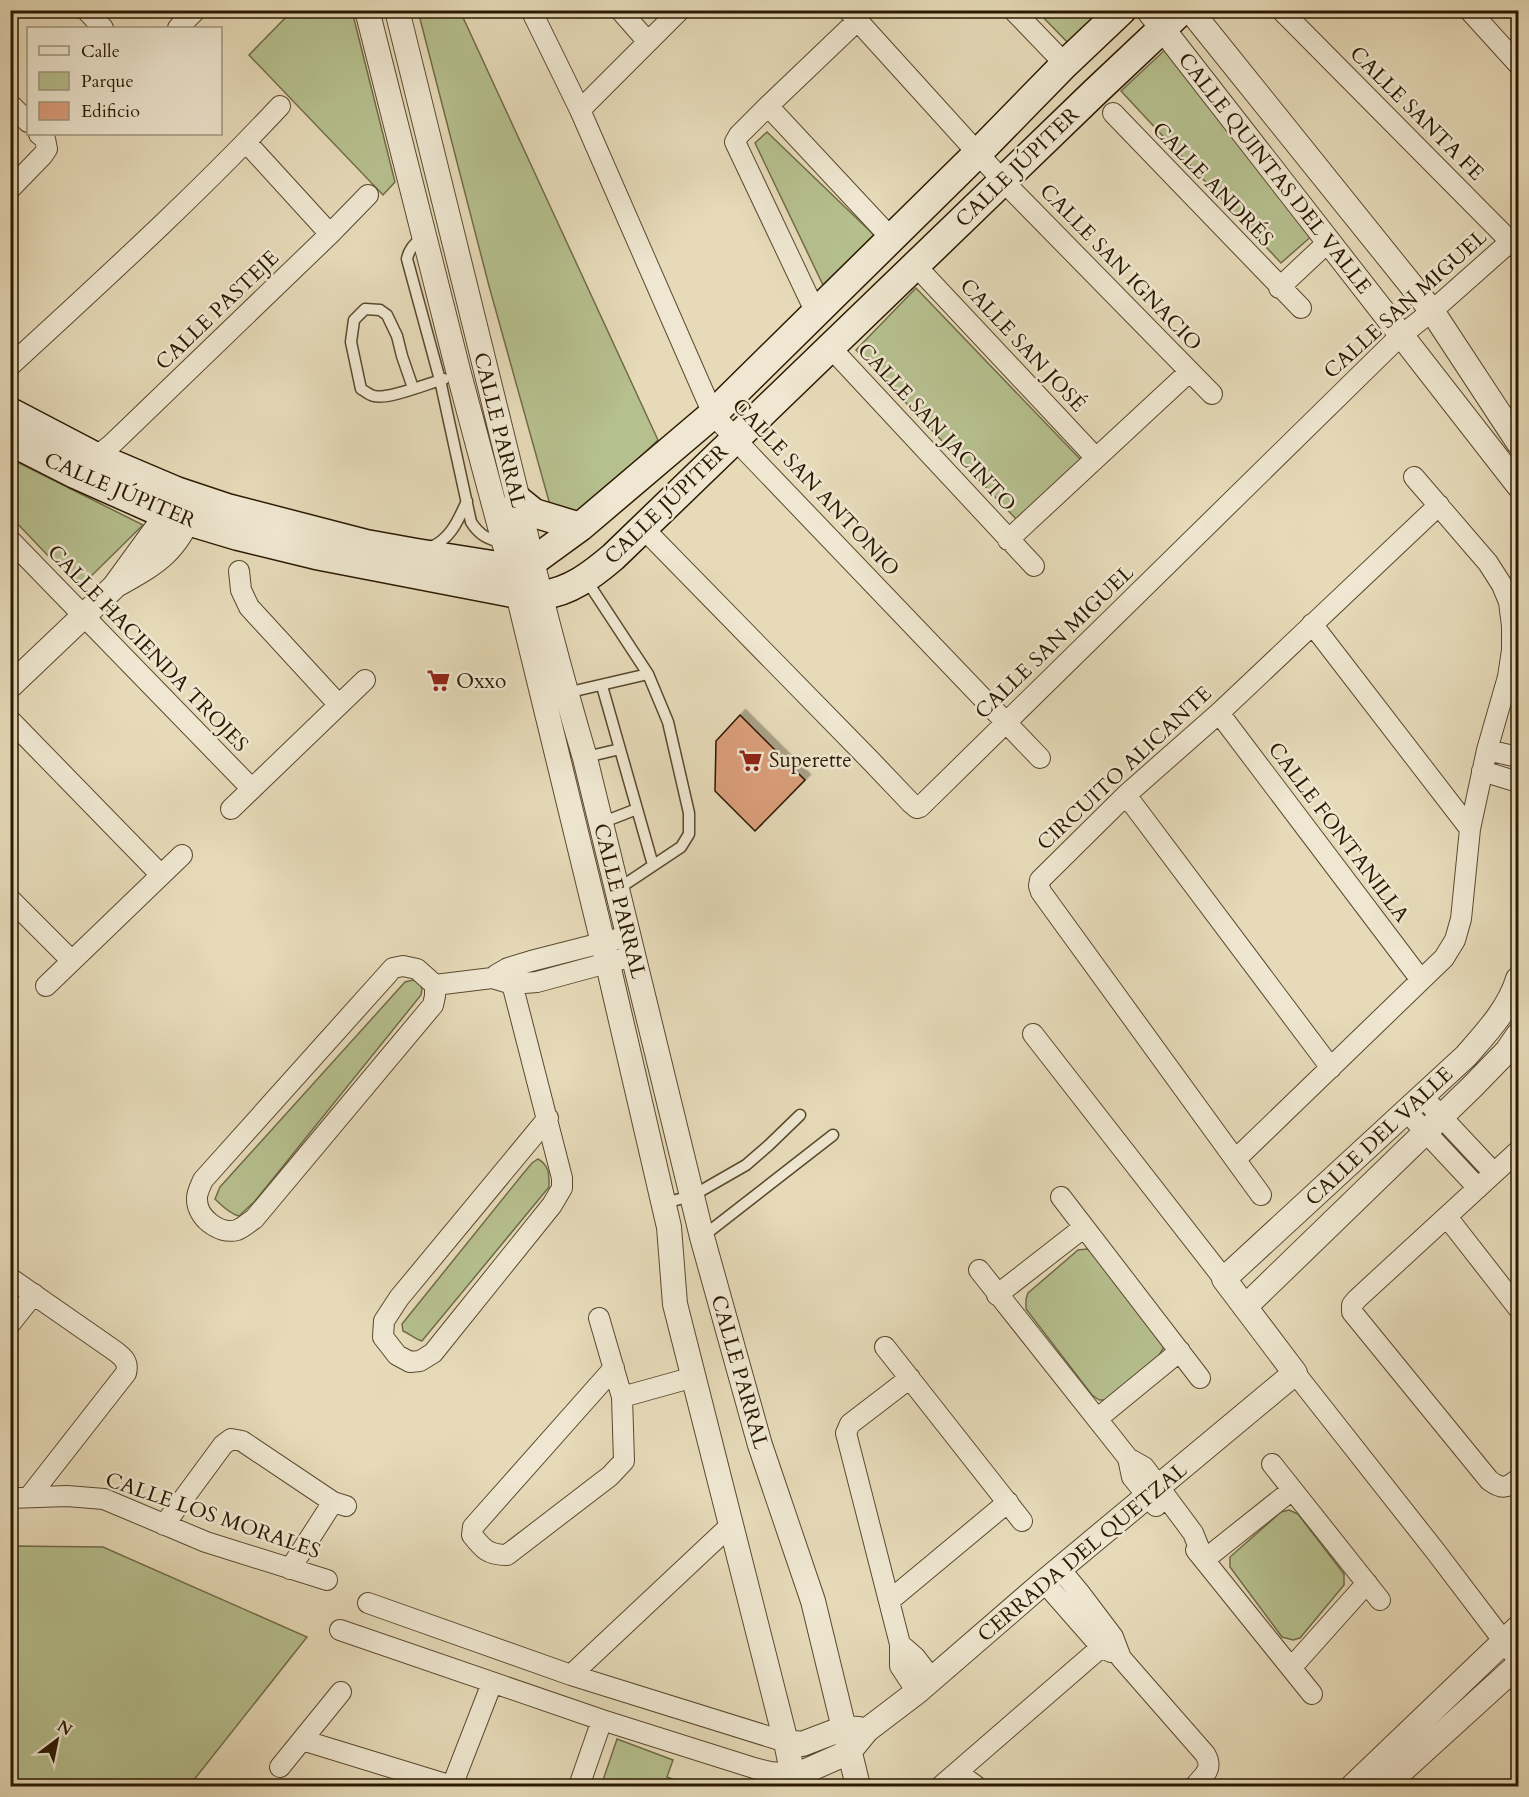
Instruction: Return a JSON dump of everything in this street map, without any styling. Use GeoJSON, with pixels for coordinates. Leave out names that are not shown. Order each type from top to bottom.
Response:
{"type":"FeatureCollection","features":[{"type":"Feature","properties":{"kind":"main road","name":"CALLE JÚPITER"},"geometry":{"type":"LineString","coordinates":[[10,441],[86,466],[182,506],[238,536],[316,555],[521,573],[713,414],[1122,10]]}},
{"type":"Feature","properties":{"kind":"main road","name":"CALLE JÚPITER"},"geometry":{"type":"LineString","coordinates":[[182,506],[288,524],[366,544],[521,573],[573,586],[613,557],[1003,181],[1164,16]]}},
{"type":"Feature","properties":{"kind":"main road","name":"CALLE JÚPITER"},"geometry":{"type":"LineString","coordinates":[[10,412],[86,466]]}},
{"type":"Feature","properties":{"kind":"main road"},"geometry":{"type":"LineString","coordinates":[[518,500],[534,513],[579,527]]}},
{"type":"Feature","properties":{"kind":"street"},"geometry":{"type":"LineString","coordinates":[[86,10],[102,27]]}},
{"type":"Feature","properties":{"kind":"street"},"geometry":{"type":"LineString","coordinates":[[179,27],[196,10]]}},
{"type":"Feature","properties":{"kind":"street","name":"CALLE PARRAL"},"geometry":{"type":"LineString","coordinates":[[367,10],[424,235],[449,377],[566,693],[585,758],[702,1237],[760,1445],[856,1729],[849,1752],[858,1786]]}},
{"type":"Feature","properties":{"kind":"street","name":"CALLE PARRAL"},"geometry":{"type":"LineString","coordinates":[[398,10],[518,500],[521,573],[559,764],[664,1203],[669,1227],[675,1304],[732,1524],[786,1742],[793,1780]]}},
{"type":"Feature","properties":{"kind":"street","name":"CALLE SAN ANTONIO"},"geometry":{"type":"LineString","coordinates":[[531,10],[580,110],[713,414],[1040,758]]}},
{"type":"Feature","properties":{"kind":"street"},"geometry":{"type":"LineString","coordinates":[[620,10],[648,42]]}},
{"type":"Feature","properties":{"kind":"street"},"geometry":{"type":"LineString","coordinates":[[580,110],[680,10]]}},
{"type":"Feature","properties":{"kind":"street"},"geometry":{"type":"LineString","coordinates":[[1013,10],[1065,64]]}},
{"type":"Feature","properties":{"kind":"street","name":"CALLE QUINTAS DEL VALLE"},"geometry":{"type":"LineString","coordinates":[[1190,10],[1432,311]]}},
{"type":"Feature","properties":{"kind":"street","name":"CALLE SANTA FE"},"geometry":{"type":"LineString","coordinates":[[1281,10],[1514,245]]}},
{"type":"Feature","properties":{"kind":"street"},"geometry":{"type":"LineString","coordinates":[[1469,10],[1518,64]]}},
{"type":"Feature","properties":{"kind":"street"},"geometry":{"type":"LineString","coordinates":[[816,314],[735,142],[739,135],[853,16]]}},
{"type":"Feature","properties":{"kind":"street","name":"CALLE SAN IGNACIO"},"geometry":{"type":"LineString","coordinates":[[853,16],[1003,181],[1212,394]]}},
{"type":"Feature","properties":{"kind":"street","name":"CALLE QUINTAS DEL VALLE"},"geometry":{"type":"LineString","coordinates":[[1164,16],[1328,242],[1402,334]]}},
{"type":"Feature","properties":{"kind":"street"},"geometry":{"type":"LineString","coordinates":[[10,104],[27,121]]}},
{"type":"Feature","properties":{"kind":"street"},"geometry":{"type":"LineString","coordinates":[[10,366],[122,262],[280,106]]}},
{"type":"Feature","properties":{"kind":"street"},"geometry":{"type":"LineString","coordinates":[[768,106],[892,239]]}},
{"type":"Feature","properties":{"kind":"street","name":"CALLE ANDRÉS"},"geometry":{"type":"LineString","coordinates":[[1113,112],[1301,309]]}},
{"type":"Feature","properties":{"kind":"street"},"geometry":{"type":"LineString","coordinates":[[10,189],[47,149],[45,139],[40,135]]}},
{"type":"Feature","properties":{"kind":"street"},"geometry":{"type":"LineString","coordinates":[[246,142],[330,234]]}},
{"type":"Feature","properties":{"kind":"street","name":"CALLE PASTEJE"},"geometry":{"type":"LineString","coordinates":[[86,466],[122,434],[368,195]]}},
{"type":"Feature","properties":{"kind":"street"},"geometry":{"type":"LineString","coordinates":[[1279,288],[1328,242]]}},
{"type":"Feature","properties":{"kind":"street","name":"CALLE SAN MIGUEL"},"geometry":{"type":"LineString","coordinates":[[643,528],[914,806],[920,807],[1402,334],[1514,245]]}},
{"type":"Feature","properties":{"kind":"street","name":"CALLE SAN JOSÉ"},"geometry":{"type":"LineString","coordinates":[[915,265],[1096,458]]}},
{"type":"Feature","properties":{"kind":"street"},"geometry":{"type":"LineString","coordinates":[[1432,311],[1518,442]]}},
{"type":"Feature","properties":{"kind":"street"},"geometry":{"type":"LineString","coordinates":[[1402,334],[1518,485]]}},
{"type":"Feature","properties":{"kind":"street","name":"CALLE SAN JACINTO"},"geometry":{"type":"LineString","coordinates":[[830,347],[1034,566]]}},
{"type":"Feature","properties":{"kind":"street"},"geometry":{"type":"LineString","coordinates":[[1008,540],[1189,372]]}},
{"type":"Feature","properties":{"kind":"street"},"geometry":{"type":"LineString","coordinates":[[1236,1160],[1444,958],[1455,940],[1461,919],[1470,829],[1487,750],[1508,677],[1512,626],[1509,602],[1488,562],[1414,477]]}},
{"type":"Feature","properties":{"kind":"street","name":"CIRCUITO ALICANTE"},"geometry":{"type":"LineString","coordinates":[[1261,1195],[1041,892],[1040,880],[1126,795],[1218,713],[1439,505]]}},
{"type":"Feature","properties":{"kind":"street"},"geometry":{"type":"LineString","coordinates":[[10,686],[114,586],[182,506]]}},
{"type":"Feature","properties":{"kind":"street","name":"CALLE HACIENDA TROJES"},"geometry":{"type":"LineString","coordinates":[[10,540],[252,789]]}},
{"type":"Feature","properties":{"kind":"street"},"geometry":{"type":"LineString","coordinates":[[239,571],[241,590],[249,607],[339,705]]}},
{"type":"Feature","properties":{"kind":"street"},"geometry":{"type":"LineString","coordinates":[[1312,624],[1470,829]]}},
{"type":"Feature","properties":{"kind":"street"},"geometry":{"type":"LineString","coordinates":[[231,808],[365,680]]}},
{"type":"Feature","properties":{"kind":"street","name":"CALLE FONTANILLA"},"geometry":{"type":"LineString","coordinates":[[1218,713],[1421,980]]}},
{"type":"Feature","properties":{"kind":"street"},"geometry":{"type":"LineString","coordinates":[[10,720],[161,876]]}},
{"type":"Feature","properties":{"kind":"street"},"geometry":{"type":"LineString","coordinates":[[1487,750],[1518,757]]}},
{"type":"Feature","properties":{"kind":"street"},"geometry":{"type":"LineString","coordinates":[[1482,771],[1518,782]]}},
{"type":"Feature","properties":{"kind":"street"},"geometry":{"type":"LineString","coordinates":[[1126,795],[1331,1068]]}},
{"type":"Feature","properties":{"kind":"street"},"geometry":{"type":"LineString","coordinates":[[46,986],[182,855]]}},
{"type":"Feature","properties":{"kind":"street"},"geometry":{"type":"LineString","coordinates":[[10,899],[72,961]]}},
{"type":"Feature","properties":{"kind":"street"},"geometry":{"type":"LineString","coordinates":[[435,985],[433,1005],[254,1219],[237,1230],[219,1229],[201,1215],[197,1205],[197,1196],[203,1180],[393,968],[403,966],[417,969],[435,985],[504,977],[631,946]]}},
{"type":"Feature","properties":{"kind":"street"},"geometry":{"type":"LineString","coordinates":[[504,977],[548,1118],[562,1178],[562,1188],[433,1353],[420,1361],[410,1362],[397,1355],[383,1337],[384,1321],[399,1298],[548,1118]]}},
{"type":"Feature","properties":{"kind":"street","name":"CALLE DEL VALLE"},"geometry":{"type":"LineString","coordinates":[[1224,1280],[1466,1056],[1496,1022],[1518,979]]}},
{"type":"Feature","properties":{"kind":"street"},"geometry":{"type":"LineString","coordinates":[[1033,1034],[1295,1373],[1429,1542],[1514,1643],[1353,1786]]}},
{"type":"Feature","properties":{"kind":"street","name":"CALLE DEL VALLE"},"geometry":{"type":"LineString","coordinates":[[1245,1306],[1507,1051],[1518,1035]]}},
{"type":"Feature","properties":{"kind":"street"},"geometry":{"type":"LineString","coordinates":[[1414,1103],[1433,1124],[1478,1188]]}},
{"type":"Feature","properties":{"kind":"street"},"geometry":{"type":"LineString","coordinates":[[1433,1124],[1494,1173]]}},
{"type":"Feature","properties":{"kind":"street"},"geometry":{"type":"LineString","coordinates":[[1518,1151],[1352,1305],[1353,1312],[1489,1480],[1497,1487],[1509,1486],[1518,1479]]}},
{"type":"Feature","properties":{"kind":"street"},"geometry":{"type":"LineString","coordinates":[[1061,1197],[1200,1378]]}},
{"type":"Feature","properties":{"kind":"street"},"geometry":{"type":"LineString","coordinates":[[1447,1217],[1518,1308]]}},
{"type":"Feature","properties":{"kind":"street"},"geometry":{"type":"LineString","coordinates":[[997,1295],[1083,1228]]}},
{"type":"Feature","properties":{"kind":"street"},"geometry":{"type":"LineString","coordinates":[[979,1270],[1128,1458],[1132,1477],[1154,1492],[1204,1560],[1312,1694]]}},
{"type":"Feature","properties":{"kind":"street"},"geometry":{"type":"LineString","coordinates":[[10,1278],[115,1351],[127,1363],[126,1373],[20,1498]]}},
{"type":"Feature","properties":{"kind":"street"},"geometry":{"type":"LineString","coordinates":[[10,1324],[34,1294]]}},
{"type":"Feature","properties":{"kind":"street"},"geometry":{"type":"LineString","coordinates":[[599,1318],[614,1368],[622,1397],[624,1461],[610,1476],[507,1555],[494,1555],[483,1548],[472,1535],[473,1527],[614,1368]]}},
{"type":"Feature","properties":{"kind":"street"},"geometry":{"type":"LineString","coordinates":[[885,1347],[1022,1521]]}},
{"type":"Feature","properties":{"kind":"street"},"geometry":{"type":"LineString","coordinates":[[1097,1419],[1180,1351]]}},
{"type":"Feature","properties":{"kind":"street","name":"CERRADA DEL QUETZAL"},"geometry":{"type":"LineString","coordinates":[[786,1742],[801,1744],[856,1729],[924,1685],[1295,1373]]}},
{"type":"Feature","properties":{"kind":"street"},"geometry":{"type":"LineString","coordinates":[[622,1397],[694,1377]]}},
{"type":"Feature","properties":{"kind":"street"},"geometry":{"type":"LineString","coordinates":[[910,1378],[850,1424],[846,1433],[900,1644],[900,1666],[924,1685]]}},
{"type":"Feature","properties":{"kind":"street"},"geometry":{"type":"LineString","coordinates":[[164,1525],[223,1445],[231,1439],[242,1441],[340,1504],[290,1569]]}},
{"type":"Feature","properties":{"kind":"street"},"geometry":{"type":"LineString","coordinates":[[1272,1464],[1380,1600]]}},
{"type":"Feature","properties":{"kind":"street"},"geometry":{"type":"LineString","coordinates":[[1204,1560],[1292,1490]]}},
{"type":"Feature","properties":{"kind":"street","name":"CALLE LOS MORALES"},"geometry":{"type":"LineString","coordinates":[[20,1498],[67,1496],[104,1499],[206,1542],[327,1580]]}},
{"type":"Feature","properties":{"kind":"street"},"geometry":{"type":"LineString","coordinates":[[889,1601],[1008,1502]]}},
{"type":"Feature","properties":{"kind":"street"},"geometry":{"type":"LineString","coordinates":[[571,1676],[732,1524]]}},
{"type":"Feature","properties":{"kind":"street"},"geometry":{"type":"LineString","coordinates":[[1052,1576],[1079,1592],[1107,1642],[1205,1754],[1209,1760],[1208,1769],[1195,1786]]}},
{"type":"Feature","properties":{"kind":"street"},"geometry":{"type":"LineString","coordinates":[[1291,1668],[1367,1583]]}},
{"type":"Feature","properties":{"kind":"street"},"geometry":{"type":"LineString","coordinates":[[368,1603],[571,1676],[786,1742]]}},
{"type":"Feature","properties":{"kind":"street"},"geometry":{"type":"LineString","coordinates":[[340,1630],[602,1720],[793,1780],[806,1771],[849,1752]]}},
{"type":"Feature","properties":{"kind":"street"},"geometry":{"type":"LineString","coordinates":[[941,1786],[1107,1642]]}},
{"type":"Feature","properties":{"kind":"street"},"geometry":{"type":"LineString","coordinates":[[1385,1786],[1518,1665]]}},
{"type":"Feature","properties":{"kind":"street"},"geometry":{"type":"LineString","coordinates":[[302,1740],[452,1786],[492,1683]]}},
{"type":"Feature","properties":{"kind":"street"},"geometry":{"type":"LineString","coordinates":[[280,1767],[341,1692]]}},
{"type":"Feature","properties":{"kind":"street"},"geometry":{"type":"LineString","coordinates":[[579,1786],[602,1720]]}},
{"type":"Feature","properties":{"kind":"street"},"geometry":{"type":"LineString","coordinates":[[958,1773],[976,1786]]}},
{"type":"Feature","properties":{"kind":"lane"},"geometry":{"type":"LineString","coordinates":[[413,388],[397,336],[387,315],[380,310],[365,309],[354,320],[351,342],[361,389],[373,396],[385,397],[449,377],[471,522],[521,573]]}},
{"type":"Feature","properties":{"kind":"lane"},"geometry":{"type":"LineString","coordinates":[[416,553],[438,544],[450,533],[467,501]]}},
{"type":"Feature","properties":{"kind":"lane"},"geometry":{"type":"LineString","coordinates":[[585,578],[648,674],[668,722],[689,813],[689,834],[681,847],[618,889]]}},
{"type":"Feature","properties":{"kind":"lane"},"geometry":{"type":"LineString","coordinates":[[566,693],[648,674]]}},
{"type":"Feature","properties":{"kind":"lane"},"geometry":{"type":"LineString","coordinates":[[602,686],[653,865]]}},
{"type":"Feature","properties":{"kind":"lane"},"geometry":{"type":"LineString","coordinates":[[559,764],[620,748]]}},
{"type":"Feature","properties":{"kind":"lane"},"geometry":{"type":"LineString","coordinates":[[601,823],[637,809]]}},
{"type":"Feature","properties":{"kind":"lane"},"geometry":{"type":"LineString","coordinates":[[664,1203],[692,1196],[746,1165],[800,1115]]}},
{"type":"Feature","properties":{"kind":"lane"},"geometry":{"type":"LineString","coordinates":[[702,1237],[833,1135]]}},
{"type":"Feature","properties":{"kind":"green space"},"geometry":{"type":"Polygon","coordinates":[[[292,11],[352,11],[395,182],[383,195],[249,55],[292,11]]]}},
{"type":"Feature","properties":{"kind":"green space"},"geometry":{"type":"Polygon","coordinates":[[[418,11],[460,11],[658,440],[598,497],[576,513],[550,505],[489,286],[418,11]]]}},
{"type":"Feature","properties":{"kind":"green space"},"geometry":{"type":"Polygon","coordinates":[[[1037,11],[1107,11],[1071,46],[1037,11]]]}},
{"type":"Feature","properties":{"kind":"green space"},"geometry":{"type":"Polygon","coordinates":[[[1168,47],[1314,234],[1281,263],[1121,91],[1168,47]]]}},
{"type":"Feature","properties":{"kind":"green space"},"geometry":{"type":"Polygon","coordinates":[[[767,132],[874,235],[823,285],[755,143],[767,132]]]}},
{"type":"Feature","properties":{"kind":"green space"},"geometry":{"type":"Polygon","coordinates":[[[916,288],[1081,460],[1017,520],[856,350],[916,288]]]}},
{"type":"Feature","properties":{"kind":"green space"},"geometry":{"type":"Polygon","coordinates":[[[11,459],[143,525],[79,588],[11,517],[11,459]]]}},
{"type":"Feature","properties":{"kind":"green space"},"geometry":{"type":"Polygon","coordinates":[[[413,980],[420,983],[421,995],[255,1201],[239,1216],[226,1209],[215,1199],[220,1187],[405,982],[413,980]]]}},
{"type":"Feature","properties":{"kind":"green space"},"geometry":{"type":"Polygon","coordinates":[[[538,1159],[547,1168],[549,1187],[422,1341],[403,1331],[402,1324],[522,1175],[538,1159]]]}},
{"type":"Feature","properties":{"kind":"green space"},"geometry":{"type":"Polygon","coordinates":[[[1087,1249],[1094,1254],[1162,1338],[1164,1347],[1158,1357],[1109,1400],[1099,1400],[1092,1395],[1026,1309],[1028,1293],[1078,1250],[1087,1249]]]}},
{"type":"Feature","properties":{"kind":"green space"},"geometry":{"type":"Polygon","coordinates":[[[1289,1510],[1298,1514],[1344,1574],[1344,1585],[1300,1638],[1293,1640],[1282,1637],[1230,1567],[1230,1557],[1281,1512],[1289,1510]]]}},
{"type":"Feature","properties":{"kind":"green space"},"geometry":{"type":"Polygon","coordinates":[[[11,1546],[103,1547],[307,1637],[189,1786],[11,1786],[11,1546]]]}},
{"type":"Feature","properties":{"kind":"green space"},"geometry":{"type":"Polygon","coordinates":[[[617,1739],[673,1760],[667,1777],[680,1782],[680,1786],[601,1786],[617,1739]]]}},
{"type":"Feature","properties":{"kind":"building","name":"Superette"},"geometry":{"type":"Polygon","coordinates":[[[740,715],[805,780],[755,831],[715,791],[716,741],[740,715]]]}},
{"type":"Feature","properties":{"kind":"place","name":"Oxxo"},"geometry":{"type":"Point","coordinates":[438,681]}},
{"type":"Feature","properties":{"kind":"place","name":"Superette"},"geometry":{"type":"Point","coordinates":[751,760]}}]}
